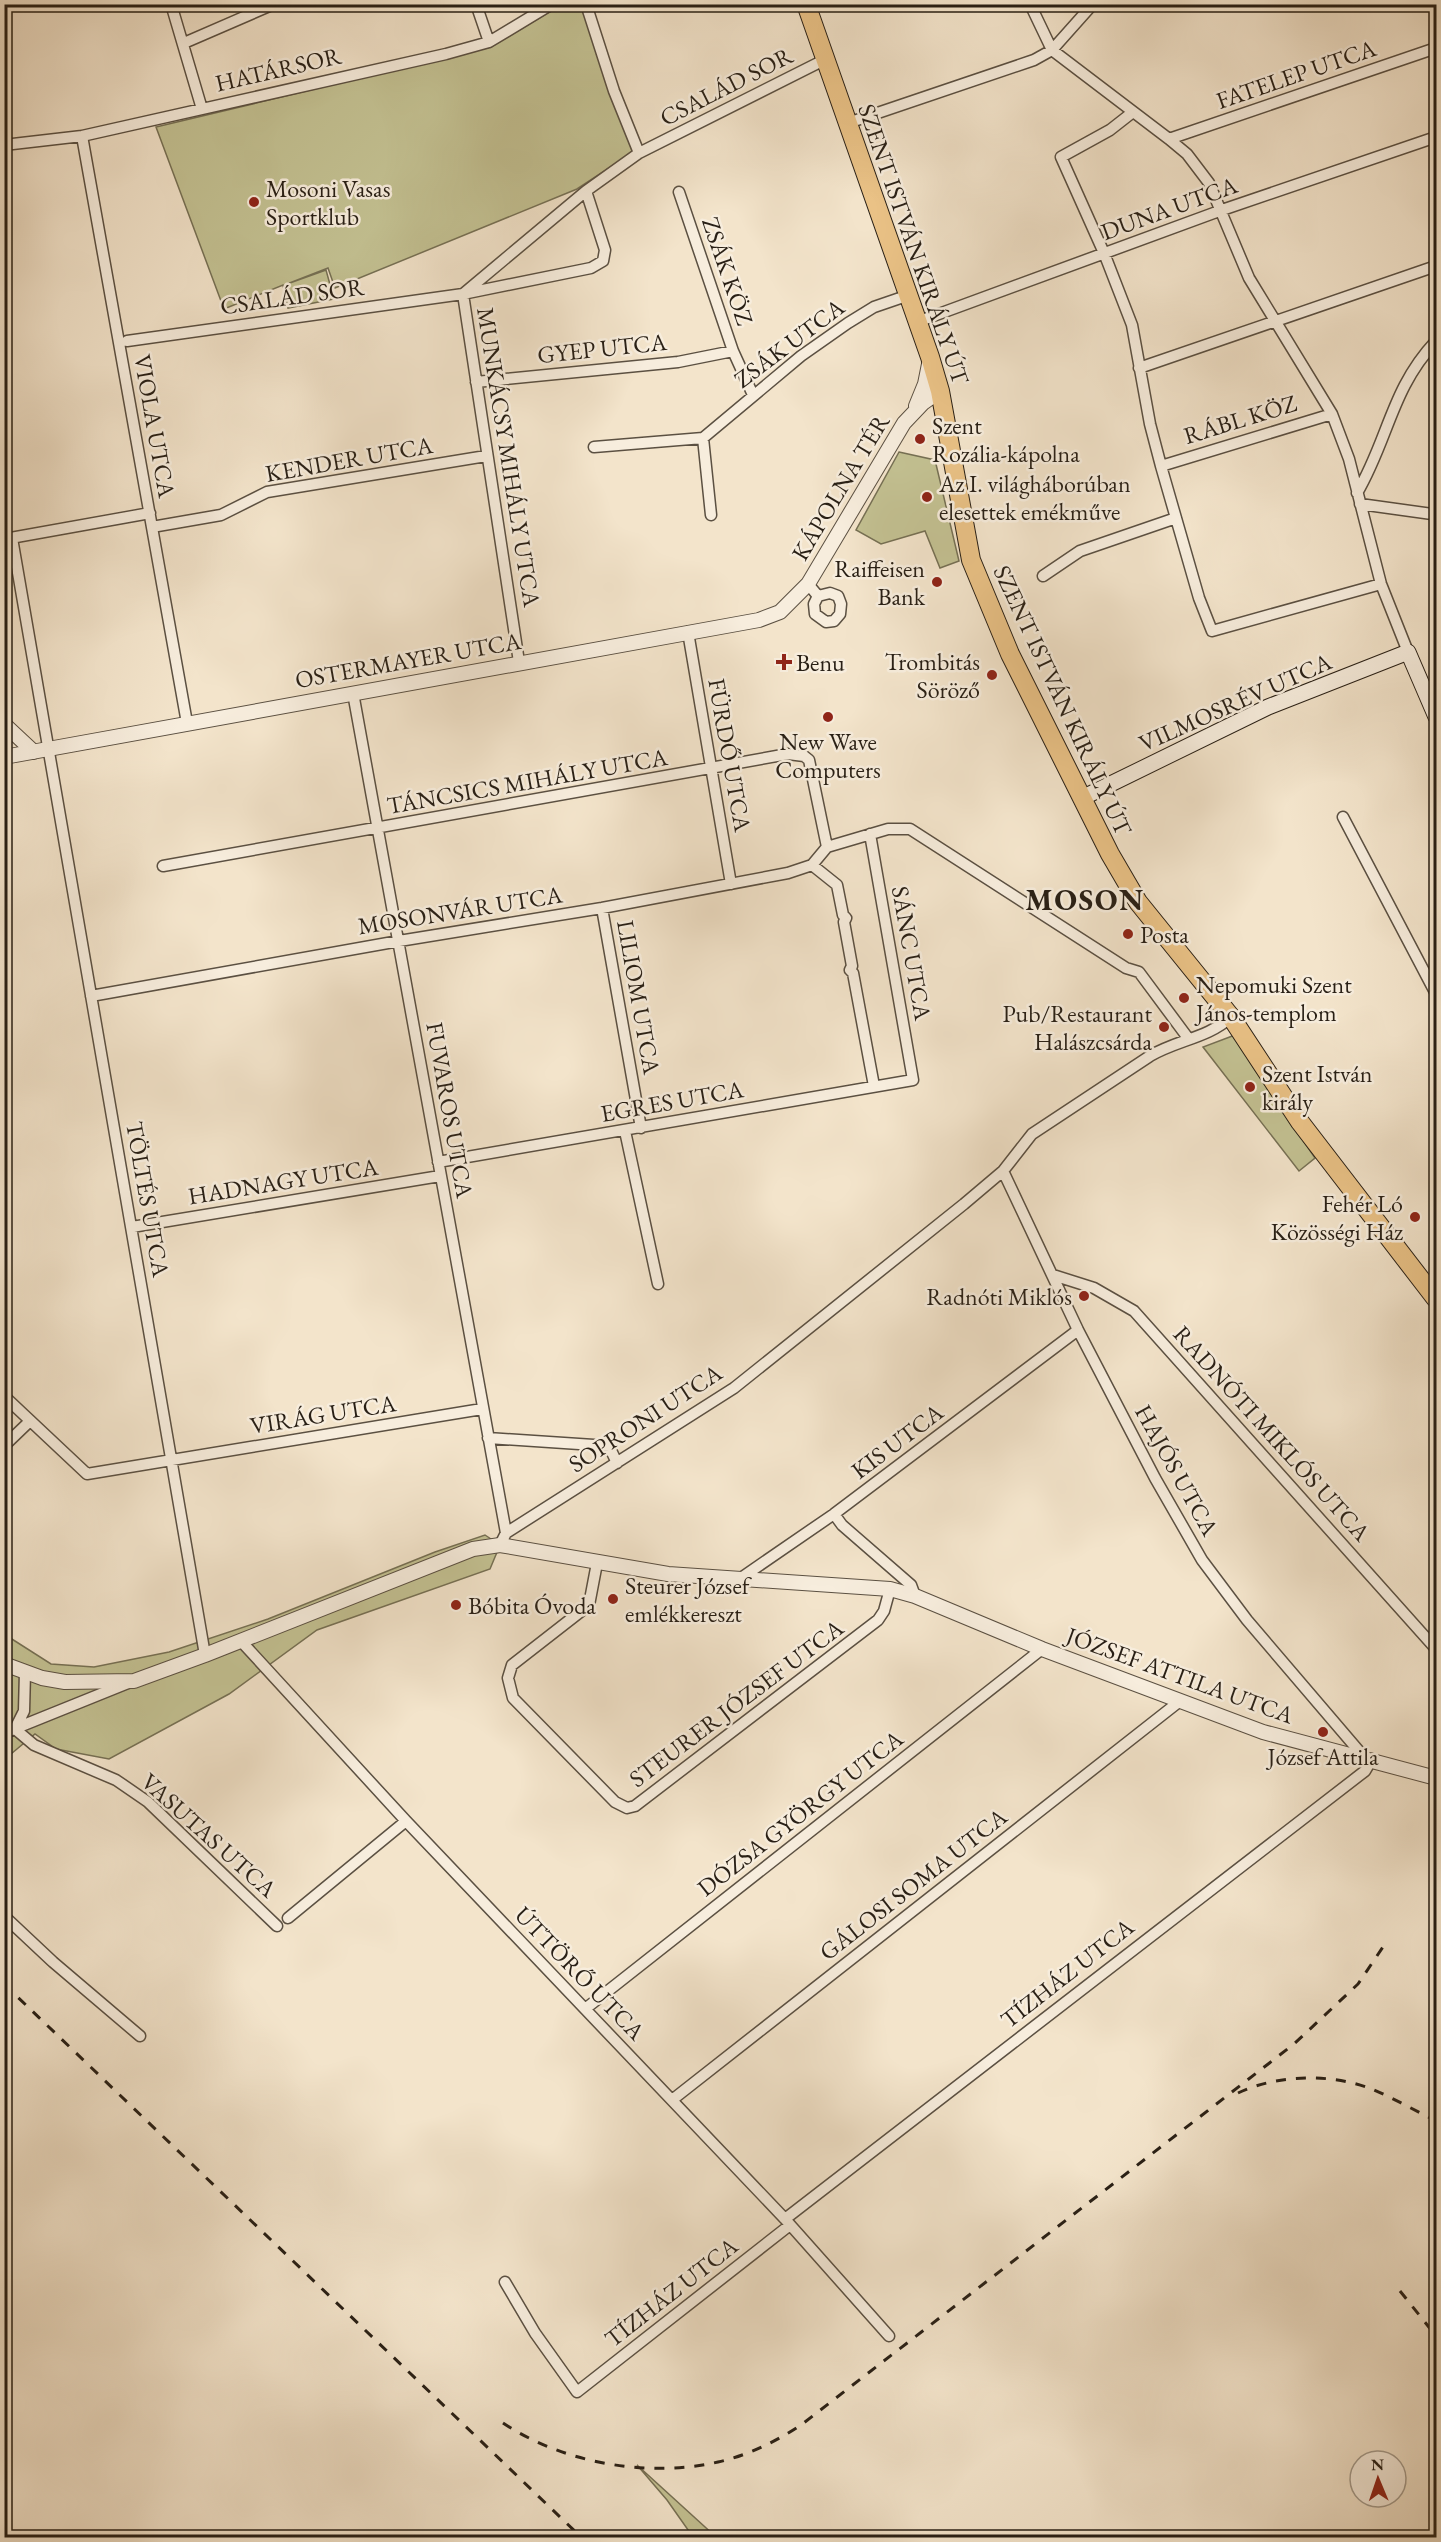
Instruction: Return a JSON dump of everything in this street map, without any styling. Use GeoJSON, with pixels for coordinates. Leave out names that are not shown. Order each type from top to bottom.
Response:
{"type":"FeatureCollection","features":[{"type":"Feature","properties":{"kind":"main road","name":"SZENT ISTVÁN KIRÁLY ÚT"},"geometry":{"type":"LineString","coordinates":[[806,4],[930,357],[940,391],[971,560],[1010,654],[1082,798],[1138,902],[1231,1017],[1300,1122],[1437,1299]]}},
{"type":"Feature","properties":{"kind":"main road","name":"VILMOSRÉV UTCA"},"geometry":{"type":"LineString","coordinates":[[1082,798],[1268,707],[1408,652]]}},
{"type":"Feature","properties":{"kind":"main road"},"geometry":{"type":"LineString","coordinates":[[1408,652],[1437,717]]}},
{"type":"Feature","properties":{"kind":"street"},"geometry":{"type":"LineString","coordinates":[[171,4],[202,109]]}},
{"type":"Feature","properties":{"kind":"street"},"geometry":{"type":"LineString","coordinates":[[184,43],[274,4]]}},
{"type":"Feature","properties":{"kind":"street"},"geometry":{"type":"LineString","coordinates":[[476,4],[489,42]]}},
{"type":"Feature","properties":{"kind":"street","name":"HATÁRSOR"},"geometry":{"type":"LineString","coordinates":[[4,145],[82,136],[489,42],[552,4]]}},
{"type":"Feature","properties":{"kind":"street"},"geometry":{"type":"LineString","coordinates":[[586,4],[614,91],[639,153]]}},
{"type":"Feature","properties":{"kind":"street"},"geometry":{"type":"LineString","coordinates":[[1030,4],[1052,50],[1169,139],[1200,170],[1222,210],[1249,278],[1332,414],[1349,459],[1381,584],[1408,652]]}},
{"type":"Feature","properties":{"kind":"street"},"geometry":{"type":"LineString","coordinates":[[848,123],[1034,60],[1052,50],[1092,4]]}},
{"type":"Feature","properties":{"kind":"street","name":"FATELEP UTCA"},"geometry":{"type":"LineString","coordinates":[[1169,139],[1437,48]]}},
{"type":"Feature","properties":{"kind":"street","name":"CSALÁD SOR"},"geometry":{"type":"LineString","coordinates":[[463,294],[586,191],[639,153],[826,59]]}},
{"type":"Feature","properties":{"kind":"street"},"geometry":{"type":"LineString","coordinates":[[1133,112],[1110,130],[1061,157],[1104,253],[1132,325],[1139,368],[1161,466],[1199,598],[1212,631],[1381,584]]}},
{"type":"Feature","properties":{"kind":"street","name":"VIOLA UTCA"},"geometry":{"type":"LineString","coordinates":[[82,136],[187,723]]}},
{"type":"Feature","properties":{"kind":"street","name":"DUNA UTCA"},"geometry":{"type":"LineString","coordinates":[[917,322],[1222,210],[1437,137]]}},
{"type":"Feature","properties":{"kind":"street","name":"CSALÁD SOR"},"geometry":{"type":"LineString","coordinates":[[127,341],[463,294],[546,279],[591,268],[603,261],[605,250],[586,191]]}},
{"type":"Feature","properties":{"kind":"street","name":"ZSÁK KÖZ"},"geometry":{"type":"LineString","coordinates":[[679,192],[733,351],[753,395]]}},
{"type":"Feature","properties":{"kind":"street"},"geometry":{"type":"LineString","coordinates":[[1139,368],[1437,266]]}},
{"type":"Feature","properties":{"kind":"street","name":"MUNKÁCSY MIHÁLY UTCA"},"geometry":{"type":"LineString","coordinates":[[463,294],[519,662]]}},
{"type":"Feature","properties":{"kind":"street","name":"ZSÁK UTCA"},"geometry":{"type":"LineString","coordinates":[[703,438],[801,356],[848,323],[874,307],[909,295]]}},
{"type":"Feature","properties":{"kind":"street"},"geometry":{"type":"LineString","coordinates":[[1359,498],[1404,383],[1417,362],[1437,341]]}},
{"type":"Feature","properties":{"kind":"street","name":"GYEP UTCA"},"geometry":{"type":"LineString","coordinates":[[476,382],[656,364],[733,351]]}},
{"type":"Feature","properties":{"kind":"street","name":"KÁPOLNA TÉR"},"geometry":{"type":"LineString","coordinates":[[912,414],[925,384],[930,357]]}},
{"type":"Feature","properties":{"kind":"street","name":"KÁPOLNA TÉR"},"geometry":{"type":"LineString","coordinates":[[808,584],[904,423],[940,391]]}},
{"type":"Feature","properties":{"kind":"street","name":"RÁBL KÖZ"},"geometry":{"type":"LineString","coordinates":[[1161,466],[1332,414]]}},
{"type":"Feature","properties":{"kind":"street"},"geometry":{"type":"LineString","coordinates":[[594,447],[703,438],[711,515]]}},
{"type":"Feature","properties":{"kind":"street","name":"KENDER UTCA"},"geometry":{"type":"LineString","coordinates":[[152,527],[221,515],[267,492],[486,456]]}},
{"type":"Feature","properties":{"kind":"street"},"geometry":{"type":"LineString","coordinates":[[1359,498],[1431,514]]}},
{"type":"Feature","properties":{"kind":"street"},"geometry":{"type":"LineString","coordinates":[[8,538],[150,513]]}},
{"type":"Feature","properties":{"kind":"street"},"geometry":{"type":"LineString","coordinates":[[1043,576],[1080,551],[1176,518]]}},
{"type":"Feature","properties":{"kind":"street","name":"TÖLTÉS UTCA"},"geometry":{"type":"LineString","coordinates":[[8,538],[40,751],[91,996],[170,1460],[206,1655]]}},
{"type":"Feature","properties":{"kind":"street"},"geometry":{"type":"LineString","coordinates":[[808,584],[818,596]]}},
{"type":"Feature","properties":{"kind":"street","name":"OSTERMAYER UTCA"},"geometry":{"type":"LineString","coordinates":[[4,757],[759,620],[780,612],[808,584]]}},
{"type":"Feature","properties":{"kind":"street"},"geometry":{"type":"LineString","coordinates":[[830,593],[838,596],[841,604],[840,614],[834,621],[826,622],[815,614],[814,604],[818,596],[830,593]]}},
{"type":"Feature","properties":{"kind":"street","name":"FÜRDŐ UTCA"},"geometry":{"type":"LineString","coordinates":[[688,632],[730,884]]}},
{"type":"Feature","properties":{"kind":"street","name":"FUVAROS UTCA"},"geometry":{"type":"LineString","coordinates":[[353,693],[488,1438],[503,1539]]}},
{"type":"Feature","properties":{"kind":"street"},"geometry":{"type":"LineString","coordinates":[[4,724],[40,751]]}},
{"type":"Feature","properties":{"kind":"street","name":"TÁNCSICS MIHÁLY UTCA"},"geometry":{"type":"LineString","coordinates":[[163,866],[711,770],[788,754],[804,756],[809,760],[827,847]]}},
{"type":"Feature","properties":{"kind":"street"},"geometry":{"type":"LineString","coordinates":[[1343,817],[1437,994]]}},
{"type":"Feature","properties":{"kind":"street"},"geometry":{"type":"LineString","coordinates":[[874,1086],[837,885],[812,865],[827,847],[888,829],[909,829],[1126,968],[1139,972],[1188,1038]]}},
{"type":"Feature","properties":{"kind":"street","name":"SÁNC UTCA"},"geometry":{"type":"LineString","coordinates":[[870,834],[913,1080]]}},
{"type":"Feature","properties":{"kind":"street","name":"MOSONVÁR UTCA"},"geometry":{"type":"LineString","coordinates":[[91,996],[399,941],[602,908],[788,873],[812,865]]}},
{"type":"Feature","properties":{"kind":"street","name":"LILIOM UTCA"},"geometry":{"type":"LineString","coordinates":[[602,908],[641,1128]]}},
{"type":"Feature","properties":{"kind":"street","name":"SOPRONI UTCA"},"geometry":{"type":"LineString","coordinates":[[4,1664],[42,1678],[74,1682],[134,1681],[503,1539],[734,1388],[916,1245],[1003,1171],[1032,1134],[1150,1056],[1188,1038],[1218,1028],[1231,1017]]}},
{"type":"Feature","properties":{"kind":"street","name":"EGRES UTCA"},"geometry":{"type":"LineString","coordinates":[[438,1162],[913,1080]]}},
{"type":"Feature","properties":{"kind":"street"},"geometry":{"type":"LineString","coordinates":[[625,1131],[658,1284]]}},
{"type":"Feature","properties":{"kind":"street","name":"HAJÓS UTCA"},"geometry":{"type":"LineString","coordinates":[[1003,1171],[1078,1330],[1155,1478],[1203,1560],[1247,1620],[1368,1758]]}},
{"type":"Feature","properties":{"kind":"street","name":"HADNAGY UTCA"},"geometry":{"type":"LineString","coordinates":[[132,1227],[440,1176]]}},
{"type":"Feature","properties":{"kind":"street","name":"RADNÓTI MIKLÓS UTCA"},"geometry":{"type":"LineString","coordinates":[[1053,1275],[1095,1288],[1134,1311],[1437,1649]]}},
{"type":"Feature","properties":{"kind":"street","name":"KIS UTCA"},"geometry":{"type":"LineString","coordinates":[[738,1580],[834,1514],[1078,1330]]}},
{"type":"Feature","properties":{"kind":"street"},"geometry":{"type":"LineString","coordinates":[[4,1396],[30,1421],[4,1446]]}},
{"type":"Feature","properties":{"kind":"street","name":"VIRÁG UTCA"},"geometry":{"type":"LineString","coordinates":[[30,1421],[87,1474],[482,1409]]}},
{"type":"Feature","properties":{"kind":"street"},"geometry":{"type":"LineString","coordinates":[[488,1438],[609,1446],[617,1463]]}},
{"type":"Feature","properties":{"kind":"street","name":"JÓZSEF ATTILA UTCA"},"geometry":{"type":"LineString","coordinates":[[834,1514],[842,1526],[911,1585],[915,1596]]}},
{"type":"Feature","properties":{"kind":"street","name":"JÓZSEF ATTILA UTCA"},"geometry":{"type":"LineString","coordinates":[[503,1539],[597,1563],[669,1574],[890,1589],[915,1596],[1042,1649],[1263,1732],[1437,1778]]}},
{"type":"Feature","properties":{"kind":"street","name":"STEURER JÓZSEF UTCA"},"geometry":{"type":"LineString","coordinates":[[597,1563],[589,1605],[512,1665],[508,1678],[513,1698],[615,1802],[627,1808],[636,1806],[878,1620],[884,1611],[890,1589]]}},
{"type":"Feature","properties":{"kind":"street","name":"ÚTTÖRŐ UTCA"},"geometry":{"type":"LineString","coordinates":[[240,1640],[406,1821],[788,2222],[889,2336]]}},
{"type":"Feature","properties":{"kind":"street","name":"DÓZSA GYÖRGY UTCA"},"geometry":{"type":"LineString","coordinates":[[585,2009],[1042,1649]]}},
{"type":"Feature","properties":{"kind":"street"},"geometry":{"type":"LineString","coordinates":[[10,1731],[24,1711],[25,1672]]}},
{"type":"Feature","properties":{"kind":"street"},"geometry":{"type":"LineString","coordinates":[[10,1731],[134,1681]]}},
{"type":"Feature","properties":{"kind":"street","name":"GÁLOSI SOMA UTCA"},"geometry":{"type":"LineString","coordinates":[[672,2100],[1180,1701]]}},
{"type":"Feature","properties":{"kind":"street","name":"VASUTAS UTCA"},"geometry":{"type":"LineString","coordinates":[[10,1731],[34,1745],[116,1780],[148,1802],[277,1926]]}},
{"type":"Feature","properties":{"kind":"street","name":"TÍZHÁZ UTCA"},"geometry":{"type":"LineString","coordinates":[[506,2282],[535,2333],[577,2391],[788,2222],[1365,1771],[1368,1758]]}},
{"type":"Feature","properties":{"kind":"street","name":"VASUTAS UTCA"},"geometry":{"type":"LineString","coordinates":[[288,1918],[406,1821]]}},
{"type":"Feature","properties":{"kind":"street"},"geometry":{"type":"LineString","coordinates":[[4,1916],[53,1962],[140,2036]]}},
{"type":"Feature","properties":{"kind":"shaded area"},"geometry":{"type":"Polygon","coordinates":[[[561,5],[582,5],[635,151],[577,189],[335,288],[328,268],[287,284],[326,270],[334,299],[288,308],[283,285],[224,309],[156,127],[491,47],[561,5]]]}},
{"type":"Feature","properties":{"kind":"shaded area"},"geometry":{"type":"Polygon","coordinates":[[[899,452],[935,460],[959,561],[940,568],[925,531],[881,544],[856,530],[899,452]]]}},
{"type":"Feature","properties":{"kind":"shaded area"},"geometry":{"type":"Polygon","coordinates":[[[1235,1035],[1254,1068],[1315,1158],[1299,1171],[1203,1047],[1235,1035]]]}},
{"type":"Feature","properties":{"kind":"shaded area"},"geometry":{"type":"Polygon","coordinates":[[[485,1535],[500,1545],[490,1569],[317,1630],[229,1694],[109,1759],[56,1749],[35,1734],[5,1759],[4,1634],[51,1664],[94,1667],[169,1652],[268,1619],[435,1552],[485,1535]]]}},
{"type":"Feature","properties":{"kind":"shaded area"},"geometry":{"type":"Polygon","coordinates":[[[637,2465],[716,2537],[693,2537],[667,2500],[637,2465]]]}},
{"type":"Feature","properties":{"kind":"railway"},"geometry":{"type":"LineString","coordinates":[[503,2423],[552,2448],[606,2464],[635,2467],[691,2467],[718,2462],[751,2452],[781,2437],[801,2425],[1294,2044],[1358,1984],[1387,1941]]}},
{"type":"Feature","properties":{"kind":"railway"},"geometry":{"type":"LineString","coordinates":[[4,1984],[582,2538]]}},
{"type":"Feature","properties":{"kind":"railway"},"geometry":{"type":"LineString","coordinates":[[1238,2093],[1270,2082],[1324,2078],[1358,2084],[1374,2090],[1436,2121]]}},
{"type":"Feature","properties":{"kind":"railway"},"geometry":{"type":"LineString","coordinates":[[1400,2291],[1436,2336]]}},
{"type":"Feature","properties":{"kind":"place","name":"Mosoni Vasas Sportklub"},"geometry":{"type":"Point","coordinates":[254,202]}},
{"type":"Feature","properties":{"kind":"place","name":"Szent Rozália-kápolna"},"geometry":{"type":"Point","coordinates":[920,439]}},
{"type":"Feature","properties":{"kind":"place","name":"Az I. világháborúban elesettek emékműve"},"geometry":{"type":"Point","coordinates":[927,497]}},
{"type":"Feature","properties":{"kind":"place","name":"Raiffeisen Bank"},"geometry":{"type":"Point","coordinates":[937,582]}},
{"type":"Feature","properties":{"kind":"place","name":"Benu"},"geometry":{"type":"Point","coordinates":[784,662]}},
{"type":"Feature","properties":{"kind":"place","name":"Trombitás Söröző"},"geometry":{"type":"Point","coordinates":[992,675]}},
{"type":"Feature","properties":{"kind":"place","name":"New Wave Computers"},"geometry":{"type":"Point","coordinates":[828,717]}},
{"type":"Feature","properties":{"kind":"place","name":"Posta"},"geometry":{"type":"Point","coordinates":[1128,934]}},
{"type":"Feature","properties":{"kind":"place","name":"Nepomuki Szent János-templom"},"geometry":{"type":"Point","coordinates":[1184,998]}},
{"type":"Feature","properties":{"kind":"place","name":"Pub/Restaurant Halászcsárda"},"geometry":{"type":"Point","coordinates":[1164,1027]}},
{"type":"Feature","properties":{"kind":"place","name":"Szent István király"},"geometry":{"type":"Point","coordinates":[1250,1087]}},
{"type":"Feature","properties":{"kind":"place","name":"Fehér Ló Közösségi Ház"},"geometry":{"type":"Point","coordinates":[1415,1217]}},
{"type":"Feature","properties":{"kind":"place","name":"Radnóti Miklós"},"geometry":{"type":"Point","coordinates":[1084,1296]}},
{"type":"Feature","properties":{"kind":"place","name":"Steurer József emlékkereszt"},"geometry":{"type":"Point","coordinates":[613,1599]}},
{"type":"Feature","properties":{"kind":"place","name":"Bóbita Óvoda"},"geometry":{"type":"Point","coordinates":[456,1605]}},
{"type":"Feature","properties":{"kind":"place","name":"József Attila"},"geometry":{"type":"Point","coordinates":[1323,1732]}},
{"type":"Feature","properties":{"kind":"district","name":"MOSON"},"geometry":{"type":"Point","coordinates":[1085,899]}}]}
